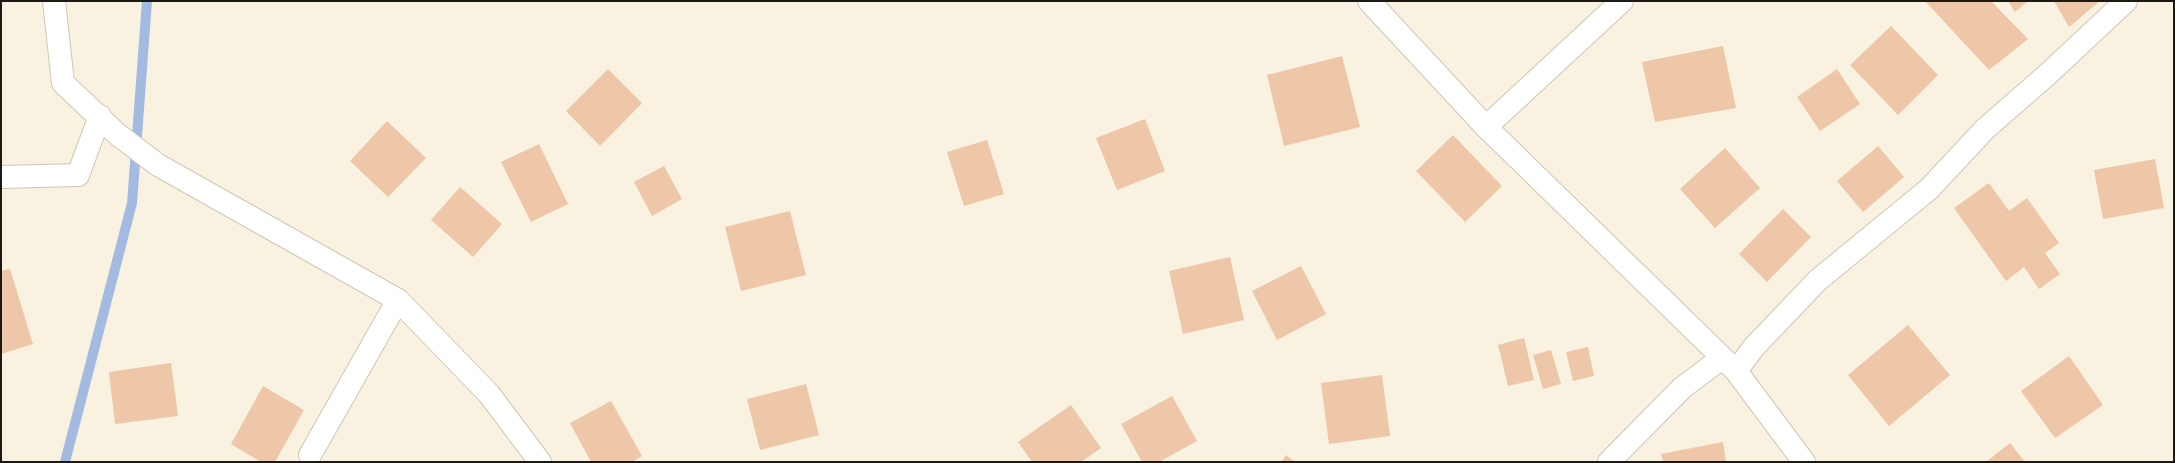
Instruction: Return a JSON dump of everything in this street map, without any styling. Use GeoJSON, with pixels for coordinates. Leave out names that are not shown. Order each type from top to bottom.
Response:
{"type":"FeatureCollection","features":[{"type":"Feature","properties":{"kind":"street"},"geometry":{"type":"LineString","coordinates":[[54,1],[63,83],[100,116],[117,134],[158,164],[398,300],[489,394],[540,462]]}},
{"type":"Feature","properties":{"kind":"street"},"geometry":{"type":"LineString","coordinates":[[1369,1],[1486,127],[1729,365],[1804,462]]}},
{"type":"Feature","properties":{"kind":"street"},"geometry":{"type":"LineString","coordinates":[[1486,127],[1622,1]]}},
{"type":"Feature","properties":{"kind":"street"},"geometry":{"type":"LineString","coordinates":[[1609,462],[1682,388],[1729,365],[1754,347],[1818,280],[1929,188],[1985,129],[2060,64],[2126,1]]}},
{"type":"Feature","properties":{"kind":"street"},"geometry":{"type":"LineString","coordinates":[[1,177],[78,175],[100,116]]}},
{"type":"Feature","properties":{"kind":"street"},"geometry":{"type":"LineString","coordinates":[[310,455],[398,300]]}},
{"type":"Feature","properties":{"kind":"building"},"geometry":{"type":"Polygon","coordinates":[[[1925,1],[1991,1],[2028,39],[1989,70],[1925,1]]]}},
{"type":"Feature","properties":{"kind":"building"},"geometry":{"type":"Polygon","coordinates":[[[2008,1],[2028,1],[2015,12],[2008,1]]]}},
{"type":"Feature","properties":{"kind":"building"},"geometry":{"type":"Polygon","coordinates":[[[2054,1],[2100,1],[2069,27],[2054,1]]]}},
{"type":"Feature","properties":{"kind":"building"},"geometry":{"type":"Polygon","coordinates":[[[1891,26],[1938,75],[1898,115],[1850,65],[1891,26]]]}},
{"type":"Feature","properties":{"kind":"building"},"geometry":{"type":"Polygon","coordinates":[[[1723,46],[1736,108],[1655,122],[1642,62],[1723,46]]]}},
{"type":"Feature","properties":{"kind":"building"},"geometry":{"type":"Polygon","coordinates":[[[1342,56],[1360,127],[1284,146],[1267,75],[1342,56]]]}},
{"type":"Feature","properties":{"kind":"building"},"geometry":{"type":"Polygon","coordinates":[[[608,69],[642,103],[600,146],[566,111],[608,69]]]}},
{"type":"Feature","properties":{"kind":"building"},"geometry":{"type":"Polygon","coordinates":[[[1837,69],[1860,104],[1820,131],[1797,97],[1837,69]]]}},
{"type":"Feature","properties":{"kind":"building"},"geometry":{"type":"Polygon","coordinates":[[[1145,119],[1165,171],[1117,190],[1096,138],[1145,119]]]}},
{"type":"Feature","properties":{"kind":"building"},"geometry":{"type":"Polygon","coordinates":[[[387,121],[426,158],[388,197],[350,161],[387,121]]]}},
{"type":"Feature","properties":{"kind":"building"},"geometry":{"type":"Polygon","coordinates":[[[1453,135],[1502,186],[1465,222],[1416,171],[1453,135]]]}},
{"type":"Feature","properties":{"kind":"building"},"geometry":{"type":"Polygon","coordinates":[[[987,140],[1004,194],[964,206],[947,152],[987,140]]]}},
{"type":"Feature","properties":{"kind":"building"},"geometry":{"type":"Polygon","coordinates":[[[539,144],[568,204],[531,222],[501,162],[539,144]]]}},
{"type":"Feature","properties":{"kind":"building"},"geometry":{"type":"Polygon","coordinates":[[[1878,146],[1904,177],[1863,212],[1837,181],[1878,146]]]}},
{"type":"Feature","properties":{"kind":"building"},"geometry":{"type":"Polygon","coordinates":[[[1725,148],[1760,188],[1715,228],[1680,189],[1725,148]]]}},
{"type":"Feature","properties":{"kind":"building"},"geometry":{"type":"Polygon","coordinates":[[[2155,159],[2164,208],[2103,219],[2094,170],[2155,159]]]}},
{"type":"Feature","properties":{"kind":"building"},"geometry":{"type":"Polygon","coordinates":[[[664,166],[682,199],[652,216],[634,182],[664,166]]]}},
{"type":"Feature","properties":{"kind":"building"},"geometry":{"type":"Polygon","coordinates":[[[1989,183],[2009,211],[2027,198],[2059,243],[2045,253],[2060,274],[2039,289],[2024,267],[2006,281],[1954,208],[1989,183]]]}},
{"type":"Feature","properties":{"kind":"building"},"geometry":{"type":"Polygon","coordinates":[[[460,187],[502,224],[473,257],[431,220],[460,187]]]}},
{"type":"Feature","properties":{"kind":"building"},"geometry":{"type":"Polygon","coordinates":[[[1783,209],[1811,237],[1767,282],[1739,254],[1783,209]]]}},
{"type":"Feature","properties":{"kind":"building"},"geometry":{"type":"Polygon","coordinates":[[[790,211],[806,275],[741,291],[725,227],[790,211]]]}},
{"type":"Feature","properties":{"kind":"building"},"geometry":{"type":"Polygon","coordinates":[[[1230,257],[1244,320],[1183,334],[1169,271],[1230,257]]]}},
{"type":"Feature","properties":{"kind":"building"},"geometry":{"type":"Polygon","coordinates":[[[1301,266],[1326,314],[1277,340],[1252,291],[1301,266]]]}},
{"type":"Feature","properties":{"kind":"building"},"geometry":{"type":"Polygon","coordinates":[[[10,269],[33,344],[1,354],[1,271],[10,269]]]}},
{"type":"Feature","properties":{"kind":"building"},"geometry":{"type":"Polygon","coordinates":[[[1908,325],[1950,375],[1889,426],[1848,375],[1908,325]]]}},
{"type":"Feature","properties":{"kind":"building"},"geometry":{"type":"Polygon","coordinates":[[[1524,338],[1534,380],[1508,386],[1498,345],[1524,338]]]}},
{"type":"Feature","properties":{"kind":"building"},"geometry":{"type":"Polygon","coordinates":[[[1588,347],[1594,376],[1573,381],[1566,352],[1588,347]]]}},
{"type":"Feature","properties":{"kind":"building"},"geometry":{"type":"Polygon","coordinates":[[[1551,350],[1561,384],[1543,389],[1533,355],[1551,350]]]}},
{"type":"Feature","properties":{"kind":"building"},"geometry":{"type":"Polygon","coordinates":[[[2069,356],[2103,405],[2055,438],[2021,391],[2069,356]]]}},
{"type":"Feature","properties":{"kind":"building"},"geometry":{"type":"Polygon","coordinates":[[[171,363],[178,416],[115,424],[109,372],[171,363]]]}},
{"type":"Feature","properties":{"kind":"building"},"geometry":{"type":"Polygon","coordinates":[[[1382,375],[1390,436],[1329,444],[1321,383],[1382,375]]]}},
{"type":"Feature","properties":{"kind":"building"},"geometry":{"type":"Polygon","coordinates":[[[806,384],[819,435],[760,450],[747,399],[806,384]]]}},
{"type":"Feature","properties":{"kind":"building"},"geometry":{"type":"Polygon","coordinates":[[[263,386],[304,410],[275,462],[261,462],[231,444],[263,386]]]}},
{"type":"Feature","properties":{"kind":"building"},"geometry":{"type":"Polygon","coordinates":[[[1172,396],[1197,441],[1159,462],[1142,462],[1121,424],[1172,396]]]}},
{"type":"Feature","properties":{"kind":"building"},"geometry":{"type":"Polygon","coordinates":[[[611,401],[642,456],[632,462],[591,462],[570,423],[611,401]]]}},
{"type":"Feature","properties":{"kind":"building"},"geometry":{"type":"Polygon","coordinates":[[[1071,405],[1101,448],[1081,462],[1032,462],[1018,442],[1071,405]]]}},
{"type":"Feature","properties":{"kind":"building"},"geometry":{"type":"Polygon","coordinates":[[[1723,442],[1726,462],[1663,462],[1661,454],[1723,442]]]}},
{"type":"Feature","properties":{"kind":"building"},"geometry":{"type":"Polygon","coordinates":[[[2010,443],[2025,462],[1986,462],[2010,443]]]}},
{"type":"Feature","properties":{"kind":"building"},"geometry":{"type":"Polygon","coordinates":[[[1286,455],[1295,462],[1281,462],[1286,455]]]}},
{"type":"Feature","properties":{"kind":"waterway"},"geometry":{"type":"LineString","coordinates":[[65,462],[132,203],[147,1]]}}]}
